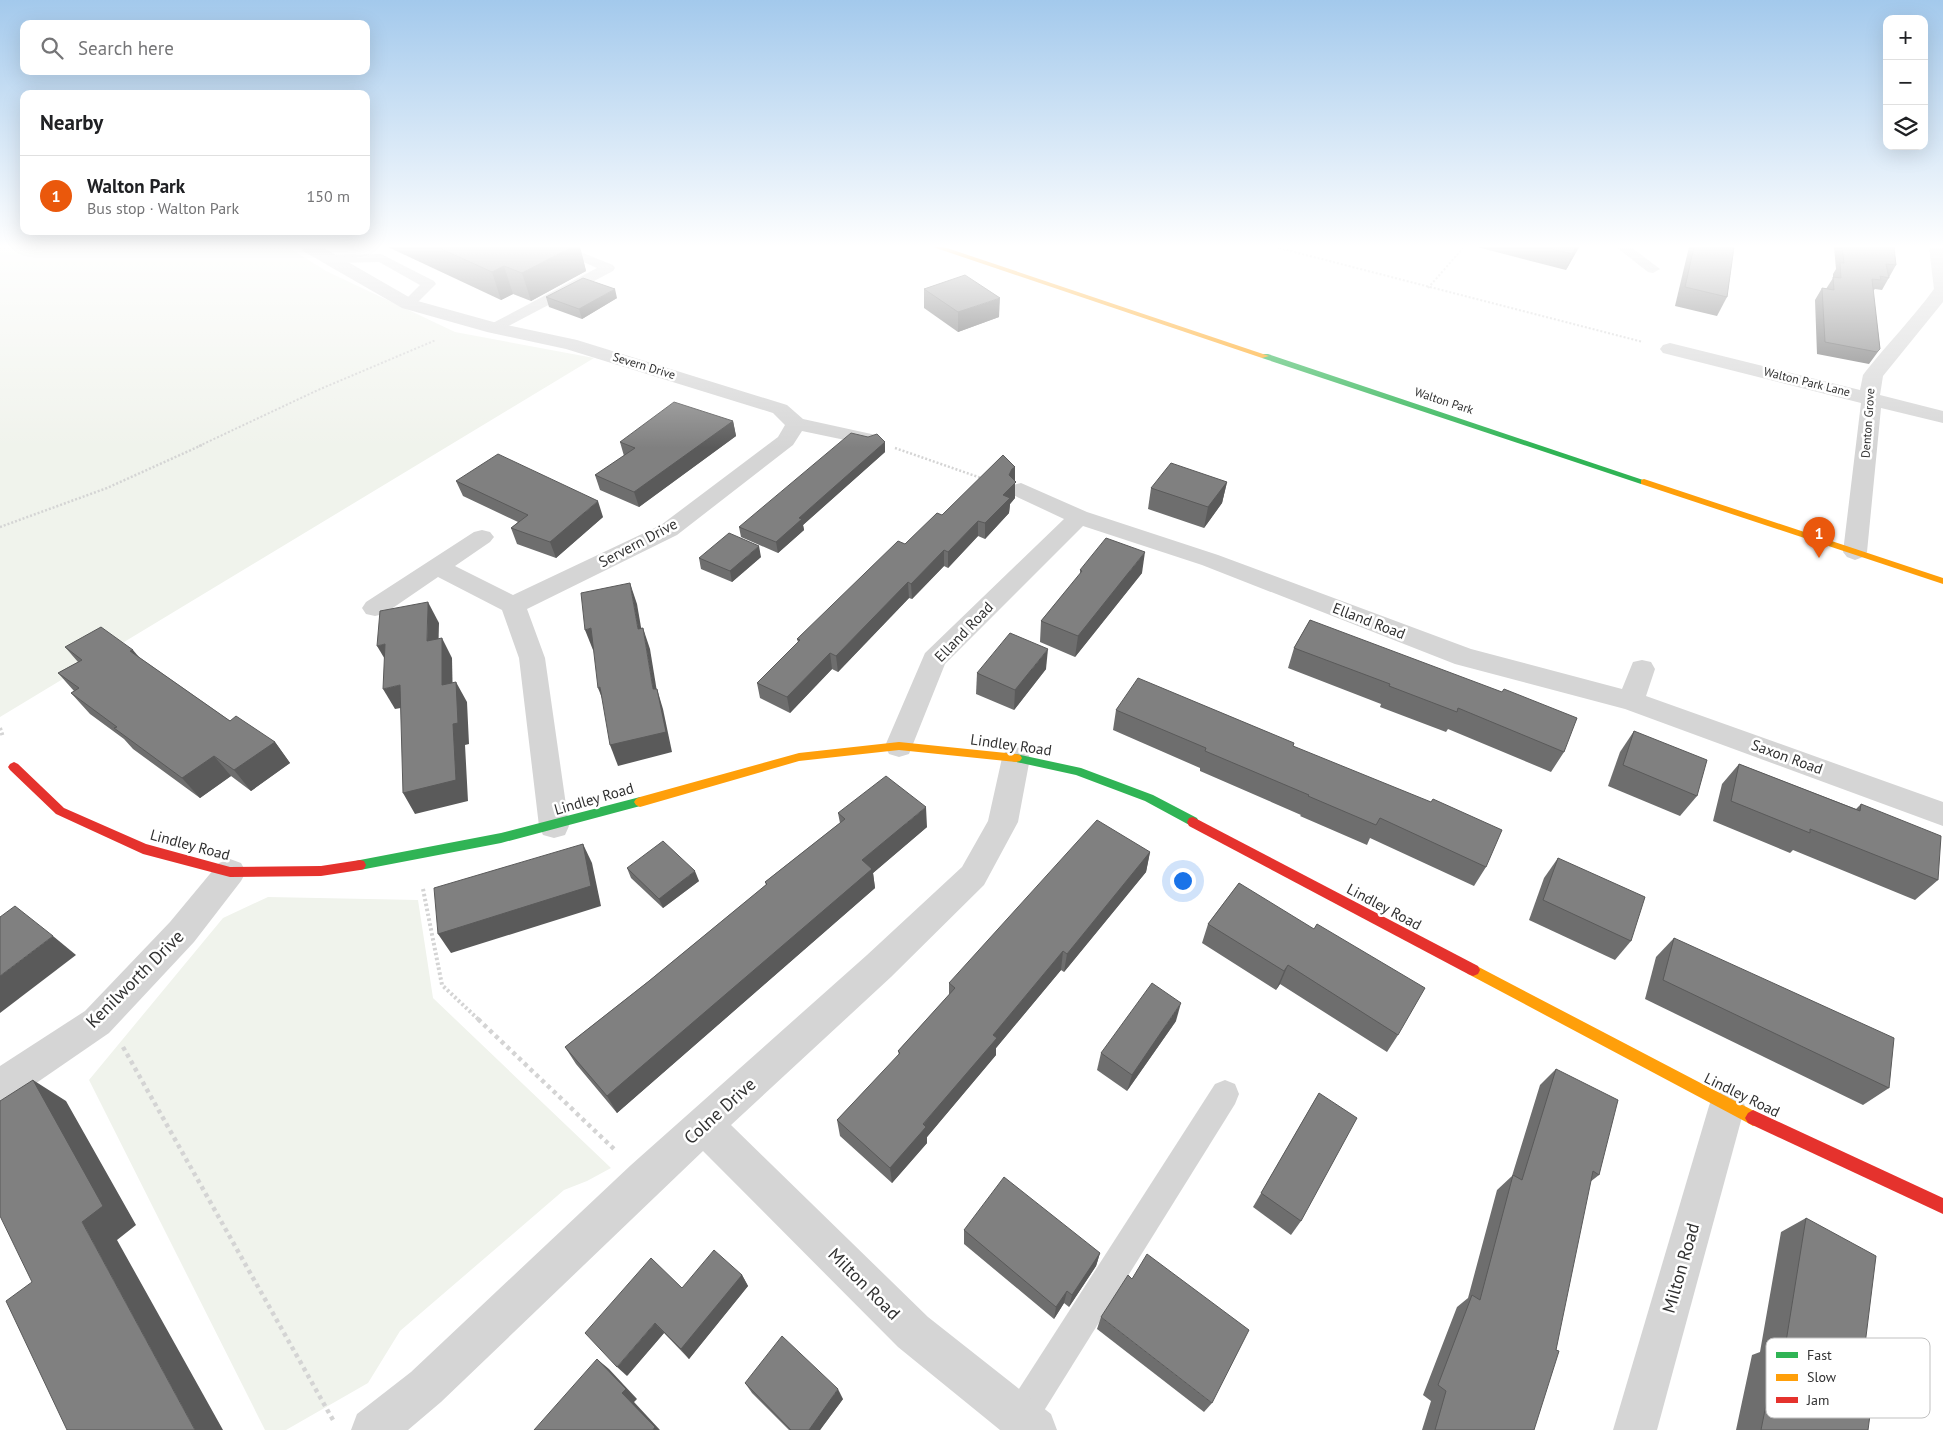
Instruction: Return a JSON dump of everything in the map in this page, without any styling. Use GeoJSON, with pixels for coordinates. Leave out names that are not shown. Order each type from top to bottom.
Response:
{"type":"FeatureCollection","features":[{"type":"Feature","properties":{"kind":"street","name":"Severn Drive"},"geometry":{"type":"LineString","coordinates":[[442,314],[494,328],[570,344],[659,370],[780,409],[796,424],[869,439]]}},
{"type":"Feature","properties":{"kind":"street","name":"Walton Park"},"geometry":{"type":"LineString","coordinates":[[1137,314],[1943,581]]}},
{"type":"Feature","properties":{"kind":"street","name":"Denton Grove"},"geometry":{"type":"LineString","coordinates":[[1855,552],[1873,375],[1897,344],[1925,314]]}},
{"type":"Feature","properties":{"kind":"street","name":"Walton Park Lane"},"geometry":{"type":"LineString","coordinates":[[1670,348],[1943,417]]}},
{"type":"Feature","properties":{"kind":"street","name":"Servern Drive"},"geometry":{"type":"LineString","coordinates":[[513,605],[669,530],[786,441],[796,424]]}},
{"type":"Feature","properties":{"kind":"street","name":"Elland Road"},"geometry":{"type":"LineString","coordinates":[[1021,490],[1079,517],[1210,560],[1464,657],[1631,701]]}},
{"type":"Feature","properties":{"kind":"street","name":"Elland Road"},"geometry":{"type":"LineString","coordinates":[[899,746],[934,660],[1079,517]]}},
{"type":"Feature","properties":{"kind":"street"},"geometry":{"type":"LineString","coordinates":[[375,608],[482,537]]}},
{"type":"Feature","properties":{"kind":"street"},"geometry":{"type":"LineString","coordinates":[[437,567],[513,605],[532,658],[554,826]]}},
{"type":"Feature","properties":{"kind":"street"},"geometry":{"type":"LineString","coordinates":[[1631,701],[1642,669]]}},
{"type":"Feature","properties":{"kind":"street","name":"Saxon Road"},"geometry":{"type":"LineString","coordinates":[[1631,701],[1943,814]]}},
{"type":"Feature","properties":{"kind":"street","name":"Lindley Road"},"geometry":{"type":"LineString","coordinates":[[14,767],[60,811],[143,849],[230,872],[321,871],[416,856],[554,826],[799,757],[899,746],[1016,758],[1077,771],[1149,798],[1727,1106],[1943,1206]]}},
{"type":"Feature","properties":{"kind":"street","name":"Colne Drive"},"geometry":{"type":"LineString","coordinates":[[373,1430],[426,1387],[645,1179],[879,966],[973,876],[1003,822],[1016,758]]}},
{"type":"Feature","properties":{"kind":"street","name":"Kenilworth Drive"},"geometry":{"type":"LineString","coordinates":[[0,1087],[97,1022],[182,932],[230,872]]}},
{"type":"Feature","properties":{"kind":"street","name":"Milton Road"},"geometry":{"type":"LineString","coordinates":[[1635,1430],[1727,1106]]}},
{"type":"Feature","properties":{"kind":"street","name":"Milton Road"},"geometry":{"type":"LineString","coordinates":[[704,1125],[913,1332],[1027,1424]]}},
{"type":"Feature","properties":{"kind":"lane"},"geometry":{"type":"LineString","coordinates":[[494,328],[521,314]]}},
{"type":"Feature","properties":{"kind":"lane"},"geometry":{"type":"LineString","coordinates":[[1027,1424],[1225,1094]]}},
{"type":"Feature","properties":{"kind":"path"},"geometry":{"type":"LineString","coordinates":[[1532,314],[1670,348]]}},
{"type":"Feature","properties":{"kind":"path"},"geometry":{"type":"LineString","coordinates":[[0,527],[25,520],[142,473],[303,397],[475,323]]}},
{"type":"Feature","properties":{"kind":"path"},"geometry":{"type":"LineString","coordinates":[[869,439],[942,466],[1021,490]]}},
{"type":"Feature","properties":{"kind":"path"},"geometry":{"type":"LineString","coordinates":[[416,856],[442,985],[645,1179]]}},
{"type":"Feature","properties":{"kind":"path"},"geometry":{"type":"LineString","coordinates":[[97,1022],[123,1047],[336,1425]]}},
{"type":"Feature","properties":{"kind":"shaded area"},"geometry":{"type":"Polygon","coordinates":[[[0,314],[416,314],[455,332],[594,358],[0,717],[0,314]]]}},
{"type":"Feature","properties":{"kind":"shaded area"},"geometry":{"type":"Polygon","coordinates":[[[268,897],[418,900],[433,998],[611,1168],[587,1181],[564,1190],[400,1331],[368,1383],[286,1430],[265,1430],[89,1080],[223,918],[268,897]]]}},
{"type":"Feature","properties":{"kind":"building"},"geometry":{"type":"Polygon","coordinates":[[[1823,314],[1876,314],[1880,349],[1877,352],[1825,342],[1823,314]]]}},
{"type":"Feature","properties":{"kind":"building"},"geometry":{"type":"Polygon","coordinates":[[[674,402],[733,421],[634,492],[595,475],[635,448],[620,442],[674,402]]]}},
{"type":"Feature","properties":{"kind":"building"},"geometry":{"type":"Polygon","coordinates":[[[851,433],[868,437],[877,434],[885,442],[799,518],[802,519],[776,542],[739,527],[851,433]]]}},
{"type":"Feature","properties":{"kind":"building"},"geometry":{"type":"Polygon","coordinates":[[[498,454],[598,501],[550,542],[511,528],[528,515],[456,481],[498,454]]]}},
{"type":"Feature","properties":{"kind":"building"},"geometry":{"type":"Polygon","coordinates":[[[1003,455],[1015,467],[1009,475],[1016,482],[1003,495],[1010,498],[985,523],[978,521],[948,552],[944,550],[911,584],[908,582],[836,656],[830,653],[787,697],[757,683],[800,640],[797,639],[898,541],[905,544],[937,513],[942,515],[1003,455]]]}},
{"type":"Feature","properties":{"kind":"building"},"geometry":{"type":"Polygon","coordinates":[[[1171,463],[1227,482],[1208,507],[1151,488],[1171,463]]]}},
{"type":"Feature","properties":{"kind":"building"},"geometry":{"type":"Polygon","coordinates":[[[729,533],[759,546],[730,571],[699,558],[729,533]]]}},
{"type":"Feature","properties":{"kind":"building"},"geometry":{"type":"Polygon","coordinates":[[[1106,538],[1145,552],[1078,636],[1041,621],[1082,571],[1080,570],[1106,538]]]}},
{"type":"Feature","properties":{"kind":"building"},"geometry":{"type":"Polygon","coordinates":[[[630,583],[638,629],[643,628],[653,689],[657,689],[666,732],[610,745],[600,687],[598,688],[591,628],[585,630],[581,593],[630,583]]]}},
{"type":"Feature","properties":{"kind":"building"},"geometry":{"type":"Polygon","coordinates":[[[428,602],[427,641],[442,638],[442,685],[456,682],[458,723],[453,724],[456,780],[403,793],[400,685],[383,689],[385,644],[377,646],[380,611],[428,602]]]}},
{"type":"Feature","properties":{"kind":"building"},"geometry":{"type":"Polygon","coordinates":[[[1310,620],[1502,692],[1504,689],[1577,718],[1564,752],[1458,708],[1457,712],[1389,686],[1390,684],[1294,648],[1310,620]]]}},
{"type":"Feature","properties":{"kind":"building"},"geometry":{"type":"Polygon","coordinates":[[[101,627],[133,650],[130,651],[230,721],[236,716],[275,742],[234,770],[214,756],[182,778],[114,728],[117,727],[71,693],[79,688],[58,673],[82,660],[65,647],[101,627]]]}},
{"type":"Feature","properties":{"kind":"building"},"geometry":{"type":"Polygon","coordinates":[[[1010,633],[1048,649],[1015,690],[977,673],[1010,633]]]}},
{"type":"Feature","properties":{"kind":"building"},"geometry":{"type":"Polygon","coordinates":[[[1138,678],[1294,743],[1293,746],[1431,802],[1433,799],[1502,830],[1486,867],[1380,818],[1376,825],[1205,751],[1206,748],[1116,710],[1138,678]]]}},
{"type":"Feature","properties":{"kind":"building"},"geometry":{"type":"Polygon","coordinates":[[[1634,731],[1707,760],[1697,796],[1623,765],[1634,731]]]}},
{"type":"Feature","properties":{"kind":"building"},"geometry":{"type":"Polygon","coordinates":[[[1739,764],[1860,811],[1861,804],[1941,836],[1938,880],[1810,829],[1810,833],[1731,801],[1739,764]]]}},
{"type":"Feature","properties":{"kind":"building"},"geometry":{"type":"Polygon","coordinates":[[[886,776],[926,807],[862,860],[872,869],[607,1096],[565,1047],[649,981],[767,884],[765,882],[845,819],[838,813],[886,776]]]}},
{"type":"Feature","properties":{"kind":"building"},"geometry":{"type":"Polygon","coordinates":[[[1097,820],[1150,852],[1067,954],[1063,951],[993,1035],[997,1038],[923,1124],[926,1127],[890,1168],[837,1120],[900,1053],[898,1051],[955,988],[949,983],[1097,820]]]}},
{"type":"Feature","properties":{"kind":"building"},"geometry":{"type":"Polygon","coordinates":[[[663,841],[695,871],[659,899],[627,868],[663,841]]]}},
{"type":"Feature","properties":{"kind":"building"},"geometry":{"type":"Polygon","coordinates":[[[583,844],[591,886],[438,934],[434,888],[583,844]]]}},
{"type":"Feature","properties":{"kind":"building"},"geometry":{"type":"Polygon","coordinates":[[[1558,858],[1645,897],[1631,941],[1543,900],[1558,858]]]}},
{"type":"Feature","properties":{"kind":"building"},"geometry":{"type":"Polygon","coordinates":[[[1239,883],[1314,929],[1317,924],[1425,988],[1398,1035],[1288,965],[1284,971],[1208,924],[1239,883]]]}},
{"type":"Feature","properties":{"kind":"building"},"geometry":{"type":"Polygon","coordinates":[[[15,906],[53,936],[0,976],[0,917],[15,906]]]}},
{"type":"Feature","properties":{"kind":"building"},"geometry":{"type":"Polygon","coordinates":[[[1674,938],[1894,1038],[1889,1088],[1663,980],[1674,938]]]}},
{"type":"Feature","properties":{"kind":"building"},"geometry":{"type":"Polygon","coordinates":[[[1152,983],[1181,1003],[1132,1075],[1101,1053],[1152,983]]]}},
{"type":"Feature","properties":{"kind":"building"},"geometry":{"type":"Polygon","coordinates":[[[1556,1069],[1618,1100],[1599,1175],[1593,1171],[1556,1350],[1559,1351],[1534,1430],[1435,1430],[1446,1391],[1438,1385],[1472,1295],[1480,1300],[1513,1175],[1522,1180],[1556,1069]]]}},
{"type":"Feature","properties":{"kind":"building"},"geometry":{"type":"Polygon","coordinates":[[[33,1080],[103,1206],[82,1222],[195,1430],[67,1430],[6,1301],[32,1282],[0,1216],[0,1101],[33,1080]]]}},
{"type":"Feature","properties":{"kind":"building"},"geometry":{"type":"Polygon","coordinates":[[[1319,1093],[1357,1118],[1301,1221],[1261,1193],[1319,1093]]]}},
{"type":"Feature","properties":{"kind":"building"},"geometry":{"type":"Polygon","coordinates":[[[1004,1177],[1100,1253],[1072,1295],[1067,1291],[1056,1307],[964,1230],[1004,1177]]]}},
{"type":"Feature","properties":{"kind":"building"},"geometry":{"type":"Polygon","coordinates":[[[1806,1218],[1876,1256],[1866,1338],[1787,1338],[1806,1218]]]}},
{"type":"Feature","properties":{"kind":"building"},"geometry":{"type":"Polygon","coordinates":[[[714,1250],[742,1275],[681,1349],[655,1323],[617,1367],[585,1333],[651,1258],[682,1288],[714,1250]]]}},
{"type":"Feature","properties":{"kind":"building"},"geometry":{"type":"Polygon","coordinates":[[[1147,1254],[1249,1330],[1212,1403],[1101,1317],[1128,1275],[1132,1279],[1147,1254]]]}},
{"type":"Feature","properties":{"kind":"building"},"geometry":{"type":"Polygon","coordinates":[[[782,1336],[838,1389],[809,1430],[791,1430],[745,1383],[782,1336]]]}},
{"type":"Feature","properties":{"kind":"building"},"geometry":{"type":"Polygon","coordinates":[[[597,1359],[626,1389],[622,1393],[655,1427],[653,1430],[534,1430],[597,1359]]]}},
{"type":"Feature","properties":{"kind":"building"},"geometry":{"type":"Polygon","coordinates":[[[1766,1405],[1766,1418],[1870,1418],[1868,1430],[1761,1430],[1766,1405]]]}},
{"type":"Feature","properties":{"kind":"traffic: fast"},"geometry":{"type":"LineString","coordinates":[[1265,356],[1644,482]]}},
{"type":"Feature","properties":{"kind":"traffic: fast"},"geometry":{"type":"LineString","coordinates":[[1016,758],[1077,771],[1149,798],[1193,822]]}},
{"type":"Feature","properties":{"kind":"traffic: fast"},"geometry":{"type":"LineString","coordinates":[[360,865],[501,838],[640,802]]}},
{"type":"Feature","properties":{"kind":"traffic: slow"},"geometry":{"type":"LineString","coordinates":[[1137,314],[1265,356]]}},
{"type":"Feature","properties":{"kind":"traffic: slow"},"geometry":{"type":"LineString","coordinates":[[1644,482],[1943,581]]}},
{"type":"Feature","properties":{"kind":"traffic: slow"},"geometry":{"type":"LineString","coordinates":[[640,802],[799,757],[899,746],[1016,758]]}},
{"type":"Feature","properties":{"kind":"traffic: slow"},"geometry":{"type":"LineString","coordinates":[[1473,970],[1753,1118]]}},
{"type":"Feature","properties":{"kind":"traffic: jam"},"geometry":{"type":"LineString","coordinates":[[14,767],[60,811],[143,849],[230,872],[321,871],[360,865]]}},
{"type":"Feature","properties":{"kind":"traffic: jam"},"geometry":{"type":"LineString","coordinates":[[1193,822],[1473,970]]}},
{"type":"Feature","properties":{"kind":"traffic: jam"},"geometry":{"type":"LineString","coordinates":[[1753,1118],[1943,1206]]}},
{"type":"Feature","properties":{"kind":"place","name":"Walton Park"},"geometry":{"type":"Point","coordinates":[1819,558]}}]}
